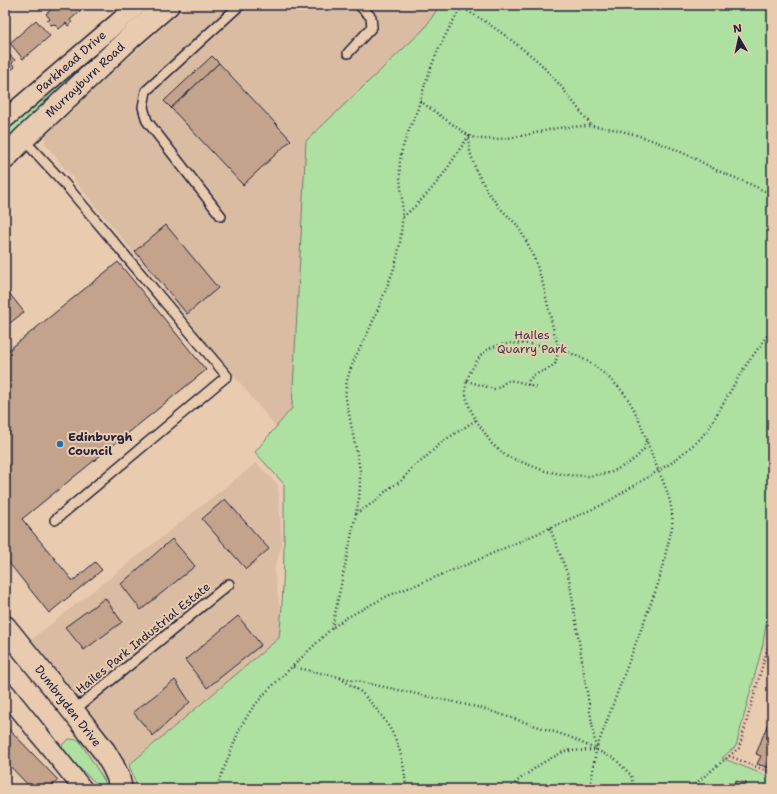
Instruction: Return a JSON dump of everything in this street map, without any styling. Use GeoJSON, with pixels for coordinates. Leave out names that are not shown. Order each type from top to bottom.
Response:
{"type":"FeatureCollection","features":[{"type":"Feature","properties":{"kind":"street","name":"Parkhead Drive"},"geometry":{"type":"LineString","coordinates":[[5,119],[138,5]]}},
{"type":"Feature","properties":{"kind":"street","name":"Murrayburn Road"},"geometry":{"type":"LineString","coordinates":[[5,158],[23,139],[131,37],[168,5]]}},
{"type":"Feature","properties":{"kind":"street","name":"Dumbryden Drive"},"geometry":{"type":"LineString","coordinates":[[5,628],[104,751],[118,777],[121,789]]}},
{"type":"Feature","properties":{"kind":"street"},"geometry":{"type":"LineString","coordinates":[[6,696],[83,789]]}},
{"type":"Feature","properties":{"kind":"lane"},"geometry":{"type":"LineString","coordinates":[[221,216],[147,121],[143,106],[146,91],[240,5]]}},
{"type":"Feature","properties":{"kind":"lane"},"geometry":{"type":"LineString","coordinates":[[348,53],[372,27],[371,18],[360,5]]}},
{"type":"Feature","properties":{"kind":"lane"},"geometry":{"type":"LineString","coordinates":[[23,139],[71,192],[227,376],[55,520]]}},
{"type":"Feature","properties":{"kind":"lane","name":"Hailes Park Industrial Estate"},"geometry":{"type":"LineString","coordinates":[[73,711],[229,584]]}},
{"type":"Feature","properties":{"kind":"path"},"geometry":{"type":"LineString","coordinates":[[456,5],[483,20],[538,61],[559,84],[592,126]]}},
{"type":"Feature","properties":{"kind":"path"},"geometry":{"type":"LineString","coordinates":[[332,628],[359,499],[361,478],[347,405],[345,391],[346,383],[350,370],[371,326],[393,269],[401,236],[402,218],[400,159],[403,147],[440,46],[461,8]]}},
{"type":"Feature","properties":{"kind":"path"},"geometry":{"type":"LineString","coordinates":[[420,101],[469,136],[480,139],[490,140],[559,128],[592,126],[604,127],[628,133],[684,153],[708,166],[772,195]]}},
{"type":"Feature","properties":{"kind":"path"},"geometry":{"type":"LineString","coordinates":[[402,218],[432,189],[469,136]]}},
{"type":"Feature","properties":{"kind":"path"},"geometry":{"type":"LineString","coordinates":[[469,136],[470,152],[476,170],[487,191],[517,226],[527,242],[536,263],[543,284],[559,349],[555,364],[534,375],[529,380],[528,385]]}},
{"type":"Feature","properties":{"kind":"path"},"geometry":{"type":"LineString","coordinates":[[216,789],[237,735],[247,715],[266,692],[332,628],[346,618],[390,595],[450,572],[604,504],[670,463],[691,447],[706,432],[742,370],[772,329]]}},
{"type":"Feature","properties":{"kind":"path"},"geometry":{"type":"LineString","coordinates":[[590,789],[596,750],[658,584],[672,528],[670,500],[637,416],[623,393],[606,376],[588,362],[559,349],[532,344],[498,345],[479,356],[469,374],[466,386],[466,396],[476,420],[492,444],[506,456],[525,464],[545,471],[567,475],[588,476],[610,473],[637,457],[644,450],[646,441]]}},
{"type":"Feature","properties":{"kind":"path"},"geometry":{"type":"LineString","coordinates":[[467,381],[494,389],[510,381],[515,381],[538,388]]}},
{"type":"Feature","properties":{"kind":"path"},"geometry":{"type":"LineString","coordinates":[[356,514],[377,500],[389,488],[400,482],[414,466],[423,460],[442,442],[476,420]]}},
{"type":"Feature","properties":{"kind":"path"},"geometry":{"type":"LineString","coordinates":[[550,528],[569,578],[596,750]]}},
{"type":"Feature","properties":{"kind":"path"},"geometry":{"type":"LineString","coordinates":[[689,789],[739,748],[772,632]]}},
{"type":"Feature","properties":{"kind":"path"},"geometry":{"type":"LineString","coordinates":[[292,667],[481,708],[570,737],[615,759],[631,775],[634,789]]}},
{"type":"Feature","properties":{"kind":"path"},"geometry":{"type":"LineString","coordinates":[[338,676],[362,693],[383,717],[393,732],[401,751],[405,772],[406,789]]}},
{"type":"Feature","properties":{"kind":"path"},"geometry":{"type":"LineString","coordinates":[[509,789],[520,778],[542,762],[565,751],[596,750]]}},
{"type":"Feature","properties":{"kind":"path"},"geometry":{"type":"LineString","coordinates":[[729,756],[772,773]]}},
{"type":"Feature","properties":{"kind":"shaded area"},"geometry":{"type":"Polygon","coordinates":[[[188,5],[432,5],[436,11],[424,29],[297,403],[276,427],[45,143],[45,135],[51,127],[188,5]]]}},
{"type":"Feature","properties":{"kind":"shaded area"},"geometry":{"type":"Polygon","coordinates":[[[256,463],[278,485],[282,544],[274,571],[282,619],[279,638],[129,765],[28,642],[256,463]]]}},
{"type":"Feature","properties":{"kind":"green space"},"geometry":{"type":"Polygon","coordinates":[[[151,5],[153,5],[59,89],[5,142],[5,131],[151,5]]]}},
{"type":"Feature","properties":{"kind":"green space","name":"Hailes Quarry Park"},"geometry":{"type":"Polygon","coordinates":[[[432,5],[772,5],[772,585],[763,644],[736,746],[722,758],[772,778],[772,789],[745,789],[746,783],[735,781],[735,784],[727,783],[727,789],[138,789],[129,765],[279,638],[283,581],[284,484],[255,452],[292,408],[306,141],[424,29],[436,11],[432,5]]]}},
{"type":"Feature","properties":{"kind":"green space"},"geometry":{"type":"Polygon","coordinates":[[[69,739],[79,740],[104,780],[107,789],[99,789],[97,784],[65,755],[62,745],[69,739]]]}},
{"type":"Feature","properties":{"kind":"building"},"geometry":{"type":"Polygon","coordinates":[[[57,5],[87,5],[70,20],[72,23],[68,26],[66,23],[59,29],[54,24],[51,25],[47,21],[50,19],[46,14],[57,5]]]}},
{"type":"Feature","properties":{"kind":"building"},"geometry":{"type":"Polygon","coordinates":[[[36,20],[50,36],[23,59],[10,43],[36,20]]]}},
{"type":"Feature","properties":{"kind":"building"},"geometry":{"type":"Polygon","coordinates":[[[7,53],[15,60],[12,63],[15,67],[5,75],[5,55],[7,53]]]}},
{"type":"Feature","properties":{"kind":"building"},"geometry":{"type":"Polygon","coordinates":[[[212,56],[219,63],[171,108],[164,101],[212,56]]]}},
{"type":"Feature","properties":{"kind":"building"},"geometry":{"type":"Polygon","coordinates":[[[219,63],[291,140],[243,185],[171,108],[219,63]]]}},
{"type":"Feature","properties":{"kind":"building"},"geometry":{"type":"Polygon","coordinates":[[[166,225],[218,288],[187,314],[135,251],[166,225]]]}},
{"type":"Feature","properties":{"kind":"building","name":"Edinburgh Council"},"geometry":{"type":"Polygon","coordinates":[[[118,262],[206,370],[22,519],[73,581],[95,562],[102,570],[49,613],[5,558],[5,353],[118,262]]]}},
{"type":"Feature","properties":{"kind":"building"},"geometry":{"type":"Polygon","coordinates":[[[5,288],[24,312],[5,327],[5,288]]]}},
{"type":"Feature","properties":{"kind":"building"},"geometry":{"type":"Polygon","coordinates":[[[225,499],[269,549],[246,569],[202,519],[225,499]]]}},
{"type":"Feature","properties":{"kind":"building"},"geometry":{"type":"Polygon","coordinates":[[[172,539],[195,566],[141,610],[121,584],[172,539]]]}},
{"type":"Feature","properties":{"kind":"building"},"geometry":{"type":"Polygon","coordinates":[[[105,598],[122,622],[84,650],[65,627],[105,598]]]}},
{"type":"Feature","properties":{"kind":"building"},"geometry":{"type":"Polygon","coordinates":[[[238,616],[261,645],[207,688],[185,660],[238,616]]]}},
{"type":"Feature","properties":{"kind":"building"},"geometry":{"type":"Polygon","coordinates":[[[175,680],[190,702],[153,736],[133,712],[175,680]]]}},
{"type":"Feature","properties":{"kind":"building"},"geometry":{"type":"Polygon","coordinates":[[[768,723],[772,725],[772,769],[757,764],[761,756],[756,754],[768,723]]]}},
{"type":"Feature","properties":{"kind":"building"},"geometry":{"type":"Polygon","coordinates":[[[5,725],[58,780],[49,789],[32,789],[5,761],[5,725]]]}},
{"type":"Feature","properties":{"kind":"building"},"geometry":{"type":"Polygon","coordinates":[[[735,781],[746,783],[745,789],[727,789],[727,783],[735,784],[735,781]]]}},
{"type":"Feature","properties":{"kind":"place","name":"Edinburgh Council"},"geometry":{"type":"Point","coordinates":[60,444]}}]}
